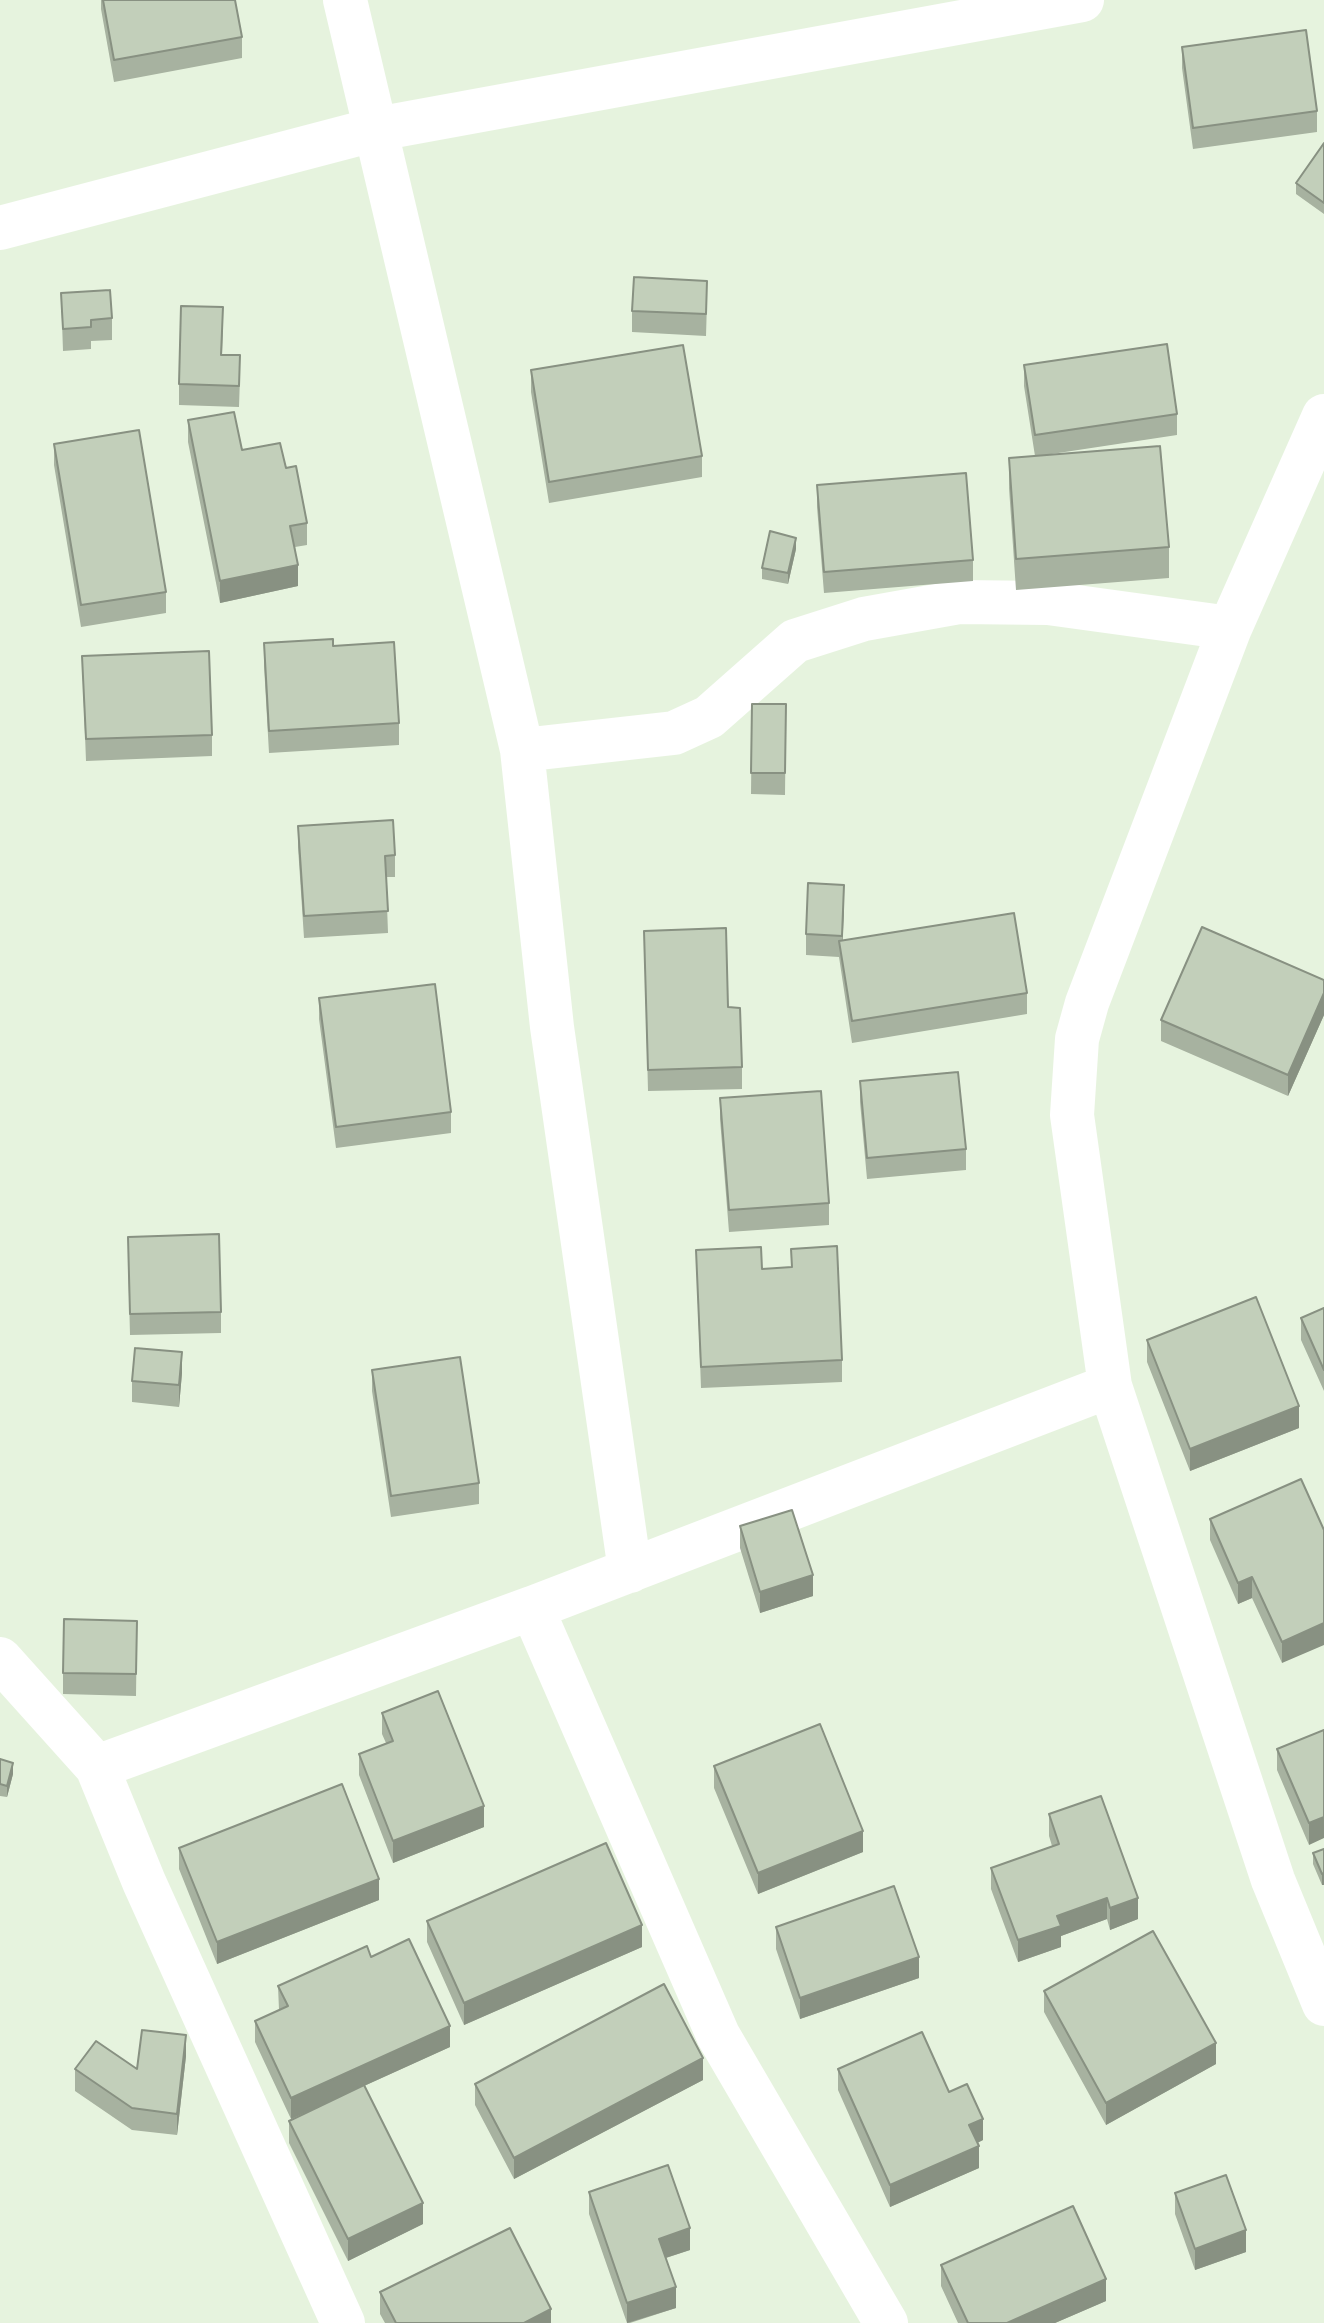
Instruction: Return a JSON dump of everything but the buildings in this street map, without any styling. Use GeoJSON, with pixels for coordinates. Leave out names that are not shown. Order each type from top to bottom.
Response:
{"type":"FeatureCollection","features":[{"type":"Feature","properties":{"kind":"street"},"geometry":{"type":"LineString","coordinates":[[345,0],[522,750],[552,1027],[630,1571]]}},
{"type":"Feature","properties":{"kind":"street"},"geometry":{"type":"LineString","coordinates":[[0,228],[377,129],[1078,0]]}},
{"type":"Feature","properties":{"kind":"street"},"geometry":{"type":"LineString","coordinates":[[1324,416],[1230,628],[1098,974],[1077,1039],[1073,1074],[1075,1148],[1110,1386],[1273,1880],[1324,2004]]}},
{"type":"Feature","properties":{"kind":"street"},"geometry":{"type":"LineString","coordinates":[[522,750],[674,733],[709,717],[795,641],[864,619],[959,602],[1048,603],[1230,628]]}},
{"type":"Feature","properties":{"kind":"street"},"geometry":{"type":"LineString","coordinates":[[97,1767],[532,1608],[1110,1386]]}},
{"type":"Feature","properties":{"kind":"street"},"geometry":{"type":"LineString","coordinates":[[532,1608],[718,2035],[886,2323]]}},
{"type":"Feature","properties":{"kind":"street"},"geometry":{"type":"LineString","coordinates":[[0,1659],[97,1767],[144,1882],[343,2323]]}}]}
